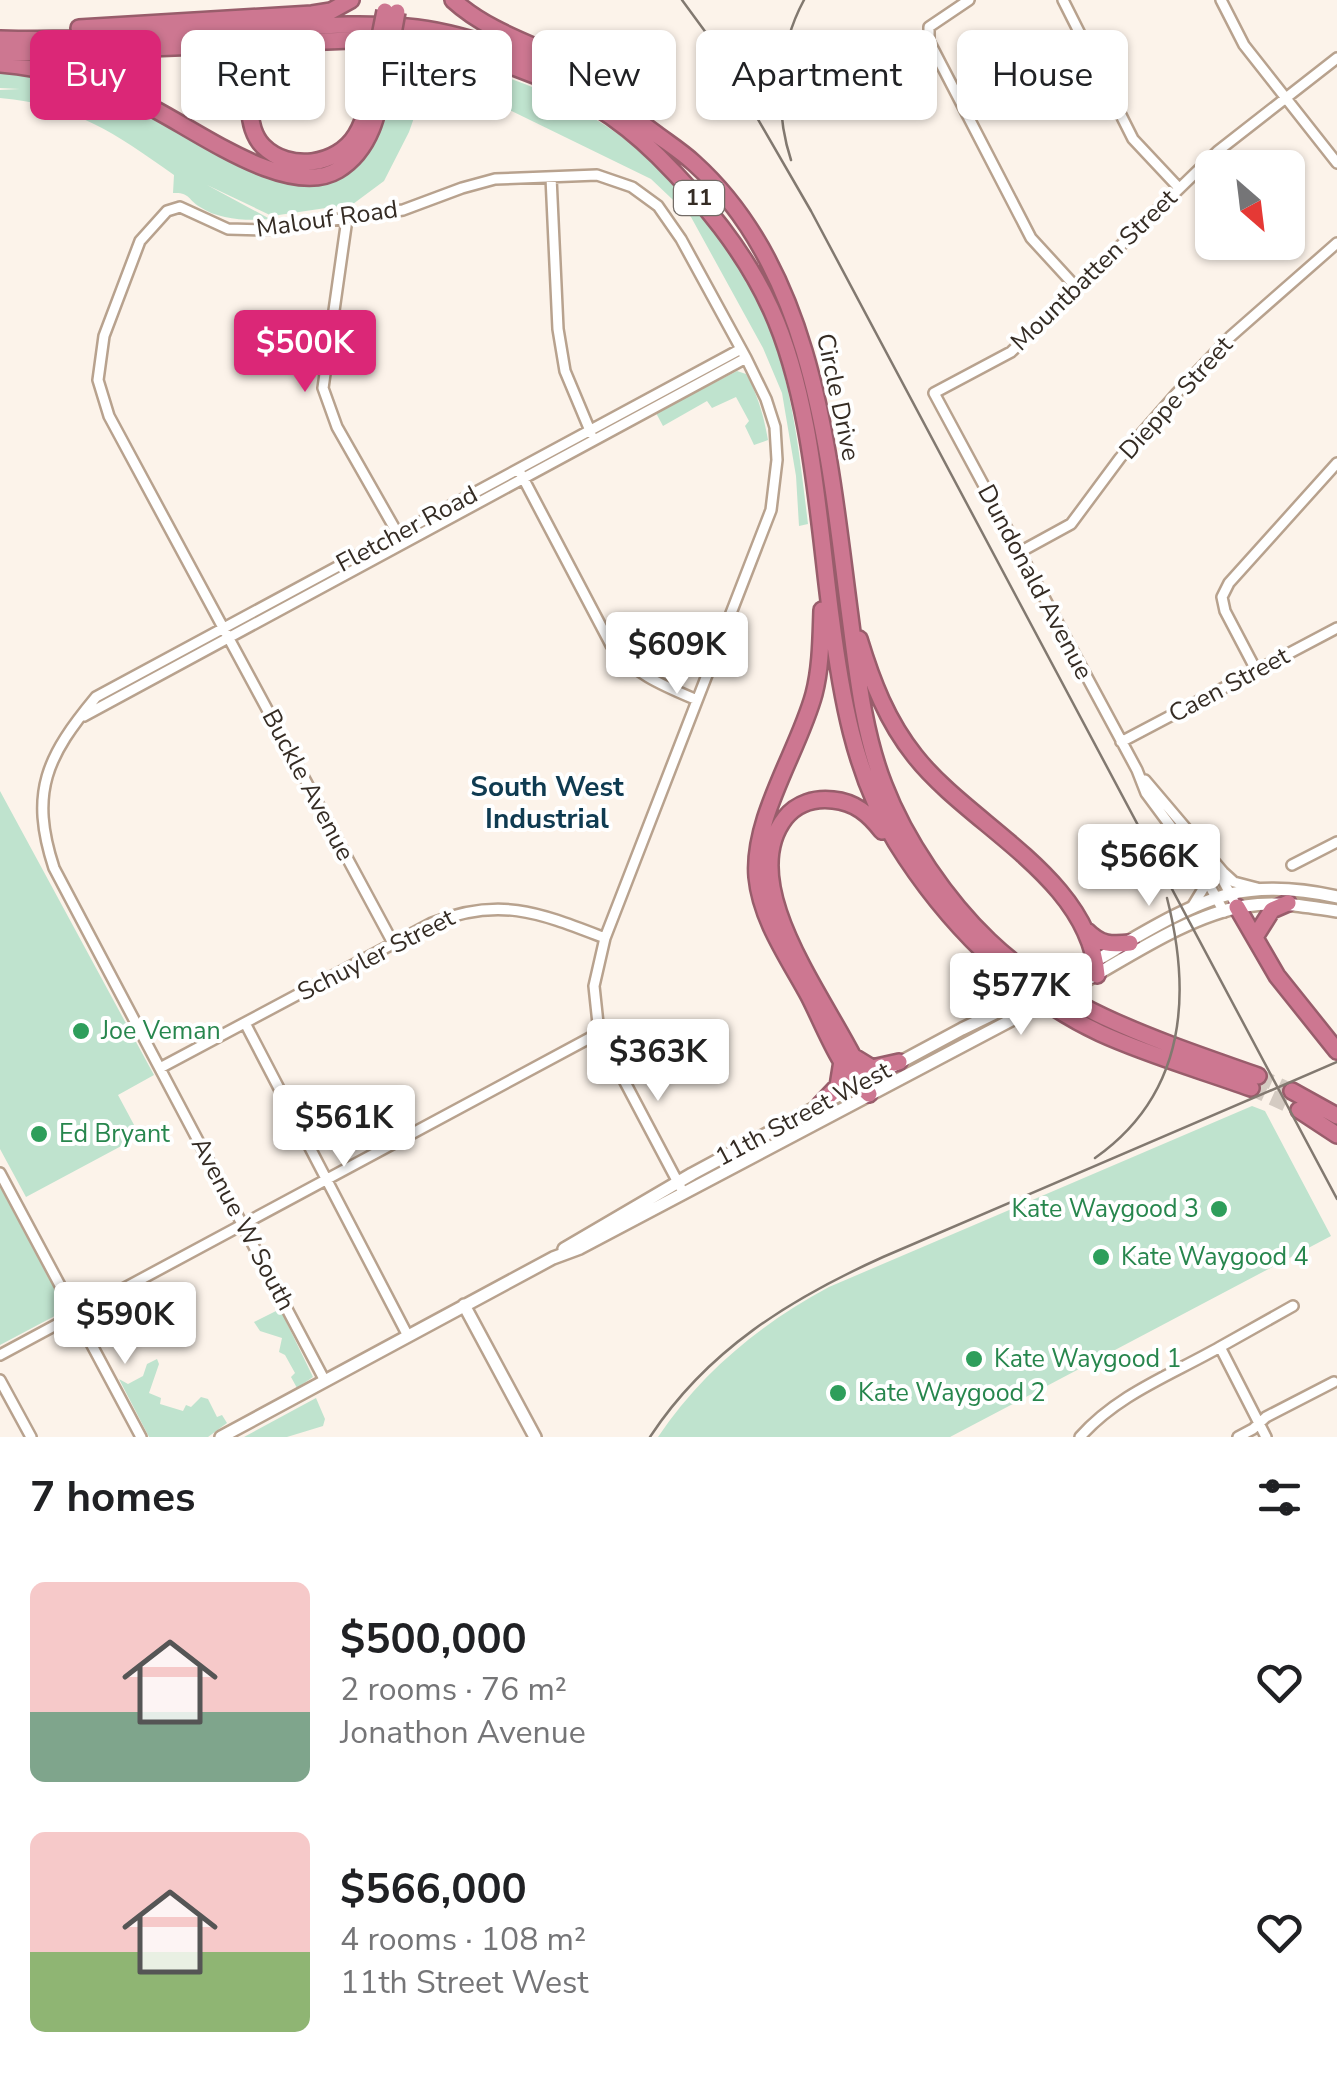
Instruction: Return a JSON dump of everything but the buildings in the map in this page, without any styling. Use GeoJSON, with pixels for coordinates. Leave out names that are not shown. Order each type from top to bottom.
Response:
{"type":"FeatureCollection","features":[{"type":"Feature","properties":{"kind":"highway"},"geometry":{"type":"LineString","coordinates":[[0,38],[122,24],[331,12],[351,0]]}},
{"type":"Feature","properties":{"kind":"highway"},"geometry":{"type":"LineString","coordinates":[[453,0],[481,22],[604,81],[694,163]]}},
{"type":"Feature","properties":{"kind":"highway","name":"Circle Drive"},"geometry":{"type":"LineString","coordinates":[[0,38],[348,25],[434,31],[541,62],[629,113],[694,163],[731,206],[765,256],[798,330],[812,373],[849,607],[858,691],[884,786],[919,852],[946,892],[990,942],[1036,979],[1121,1024],[1254,1082],[1112,1038],[1071,1018],[988,956],[947,913],[920,877],[879,810],[860,764],[839,675],[805,430],[785,345],[770,307],[701,200],[645,142],[591,104],[512,65]]}},
{"type":"Feature","properties":{"kind":"highway","name":"Circle Drive"},"geometry":{"type":"LineString","coordinates":[[0,54],[345,40]]}},
{"type":"Feature","properties":{"kind":"highway"},"geometry":{"type":"LineString","coordinates":[[345,41],[292,51],[266,65],[256,78],[250,97],[253,129],[263,146],[282,157],[318,163],[348,146],[363,120]]}},
{"type":"Feature","properties":{"kind":"highway"},"geometry":{"type":"LineString","coordinates":[[0,64],[102,86],[137,100],[270,171],[301,176],[324,176],[354,156],[368,138],[375,120]]}},
{"type":"Feature","properties":{"kind":"highway"},"geometry":{"type":"LineString","coordinates":[[824,566],[821,650],[814,694],[762,831],[757,878],[778,940],[863,1087]]}},
{"type":"Feature","properties":{"kind":"highway"},"geometry":{"type":"LineString","coordinates":[[849,607],[873,684],[887,715],[916,758],[1058,889],[1096,940],[1110,945],[1130,943]]}},
{"type":"Feature","properties":{"kind":"highway"},"geometry":{"type":"LineString","coordinates":[[899,1062],[872,1068],[848,1059],[776,904],[770,877],[774,839],[782,822],[797,807],[819,799],[846,802],[863,810],[876,823],[920,877]]}},
{"type":"Feature","properties":{"kind":"highway"},"geometry":{"type":"LineString","coordinates":[[1227,903],[1255,938],[1277,976],[1337,1051]]}},
{"type":"Feature","properties":{"kind":"highway"},"geometry":{"type":"LineString","coordinates":[[1255,938],[1272,910],[1288,904]]}},
{"type":"Feature","properties":{"kind":"highway"},"geometry":{"type":"LineString","coordinates":[[1084,928],[1096,968]]}},
{"type":"Feature","properties":{"kind":"highway"},"geometry":{"type":"LineString","coordinates":[[820,1105],[838,1086],[848,1059]]}},
{"type":"Feature","properties":{"kind":"highway"},"geometry":{"type":"LineString","coordinates":[[1292,1091],[1337,1116]]}},
{"type":"Feature","properties":{"kind":"highway"},"geometry":{"type":"LineString","coordinates":[[1299,1110],[1337,1135]]}},
{"type":"Feature","properties":{"kind":"main road","name":"11th Street West"},"geometry":{"type":"LineString","coordinates":[[221,1437],[552,1258],[580,1248],[820,1105],[1078,985],[1130,943],[1189,911],[1227,903],[1264,889],[1337,897]]}},
{"type":"Feature","properties":{"kind":"main road","name":"11th Street West"},"geometry":{"type":"LineString","coordinates":[[680,1187],[863,1087],[899,1062],[1065,978],[1176,932],[1227,903],[1288,904],[1337,911]]}},
{"type":"Feature","properties":{"kind":"main road"},"geometry":{"type":"LineString","coordinates":[[464,1305],[535,1437]]}},
{"type":"Feature","properties":{"kind":"street"},"geometry":{"type":"LineString","coordinates":[[969,0],[929,27],[928,41],[1031,238],[1076,287]]}},
{"type":"Feature","properties":{"kind":"street"},"geometry":{"type":"LineString","coordinates":[[1063,0],[1132,139],[1179,188]]}},
{"type":"Feature","properties":{"kind":"street"},"geometry":{"type":"LineString","coordinates":[[1220,0],[1244,44],[1337,163]]}},
{"type":"Feature","properties":{"kind":"street","name":"Mountbatten Street"},"geometry":{"type":"LineString","coordinates":[[934,393],[1011,352],[1218,151],[1337,58]]}},
{"type":"Feature","properties":{"kind":"street","name":"Malouf Road"},"geometry":{"type":"LineString","coordinates":[[226,632],[102,400],[98,368],[104,336],[140,241],[167,212],[180,208],[228,229],[249,231],[403,210],[480,182],[598,175],[621,181],[645,194],[676,230],[766,399],[775,427],[775,486],[766,526],[604,938],[594,986],[600,1033]]}},
{"type":"Feature","properties":{"kind":"street"},"geometry":{"type":"LineString","coordinates":[[551,177],[558,330],[565,372],[592,436]]}},
{"type":"Feature","properties":{"kind":"street"},"geometry":{"type":"LineString","coordinates":[[348,219],[324,388],[337,427],[401,539]]}},
{"type":"Feature","properties":{"kind":"street","name":"Dieppe Street"},"geometry":{"type":"LineString","coordinates":[[1018,553],[1070,524],[1120,458],[1230,337],[1337,243]]}},
{"type":"Feature","properties":{"kind":"street","name":"Fletcher Road"},"geometry":{"type":"LineString","coordinates":[[160,1068],[54,868],[44,839],[40,812],[44,784],[53,759],[81,718],[226,632],[744,353]]}},
{"type":"Feature","properties":{"kind":"street","name":"Dundonald Avenue"},"geometry":{"type":"LineString","coordinates":[[934,393],[1137,770],[1146,794],[1227,903]]}},
{"type":"Feature","properties":{"kind":"street"},"geometry":{"type":"LineString","coordinates":[[1256,670],[1225,612],[1222,597],[1229,583],[1337,464]]}},
{"type":"Feature","properties":{"kind":"street"},"geometry":{"type":"LineString","coordinates":[[521,474],[612,645],[628,666],[647,679],[697,700]]}},
{"type":"Feature","properties":{"kind":"street","name":"Caen Street"},"geometry":{"type":"LineString","coordinates":[[1121,742],[1337,628]]}},
{"type":"Feature","properties":{"kind":"street","name":"Buckle Avenue"},"geometry":{"type":"LineString","coordinates":[[226,632],[393,943]]}},
{"type":"Feature","properties":{"kind":"street","name":"Dundonald Avenue"},"geometry":{"type":"LineString","coordinates":[[1137,770],[1234,882],[1264,889]]}},
{"type":"Feature","properties":{"kind":"street"},"geometry":{"type":"LineString","coordinates":[[1292,865],[1337,842]]}},
{"type":"Feature","properties":{"kind":"street"},"geometry":{"type":"LineString","coordinates":[[1189,911],[1202,890],[1195,859]]}},
{"type":"Feature","properties":{"kind":"street","name":"Dundonald Avenue"},"geometry":{"type":"LineString","coordinates":[[1215,864],[1227,903]]}},
{"type":"Feature","properties":{"kind":"street","name":"Schuyler Street"},"geometry":{"type":"LineString","coordinates":[[160,1068],[393,943],[461,911],[503,906],[540,913],[604,938]]}},
{"type":"Feature","properties":{"kind":"street"},"geometry":{"type":"LineString","coordinates":[[246,1022],[408,1336]]}},
{"type":"Feature","properties":{"kind":"street"},"geometry":{"type":"LineString","coordinates":[[0,1354],[600,1033],[680,1187]]}},
{"type":"Feature","properties":{"kind":"street","name":"Avenue W South"},"geometry":{"type":"LineString","coordinates":[[160,1068],[325,1381]]}},
{"type":"Feature","properties":{"kind":"street"},"geometry":{"type":"LineString","coordinates":[[0,1174],[140,1437]]}},
{"type":"Feature","properties":{"kind":"street"},"geometry":{"type":"LineString","coordinates":[[1080,1437],[1122,1400],[1293,1306]]}},
{"type":"Feature","properties":{"kind":"street"},"geometry":{"type":"LineString","coordinates":[[1220,1347],[1266,1437]]}},
{"type":"Feature","properties":{"kind":"street"},"geometry":{"type":"LineString","coordinates":[[0,1380],[32,1437]]}},
{"type":"Feature","properties":{"kind":"street"},"geometry":{"type":"LineString","coordinates":[[1238,1437],[1266,1417],[1334,1382]]}},
{"type":"Feature","properties":{"kind":"green space"},"geometry":{"type":"Polygon","coordinates":[[[0,70],[30,74],[30,103],[0,98],[0,90],[20,89],[0,88],[0,70]]]}},
{"type":"Feature","properties":{"kind":"green space"},"geometry":{"type":"Polygon","coordinates":[[[512,80],[532,88],[532,120],[595,120],[632,144],[679,186],[720,235],[753,291],[778,353],[793,416],[808,524],[799,526],[796,476],[782,393],[763,348],[691,217],[651,179],[512,111],[512,80]]]}},
{"type":"Feature","properties":{"kind":"green space"},"geometry":{"type":"Polygon","coordinates":[[[86,120],[158,120],[276,179],[296,183],[331,180],[361,120],[413,120],[384,181],[353,204],[272,216],[207,185],[270,219],[252,220],[216,215],[186,195],[173,193],[174,175],[86,120]]]}},
{"type":"Feature","properties":{"kind":"green space"},"geometry":{"type":"Polygon","coordinates":[[[737,371],[746,374],[754,390],[768,440],[754,445],[745,426],[749,421],[736,397],[712,408],[707,401],[663,426],[656,413],[737,371]]]}},
{"type":"Feature","properties":{"kind":"green space"},"geometry":{"type":"Polygon","coordinates":[[[0,791],[154,1075],[118,1095],[140,1136],[26,1197],[0,1149],[0,791]]]}},
{"type":"Feature","properties":{"kind":"green space"},"geometry":{"type":"Polygon","coordinates":[[[1252,1106],[1265,1111],[1331,1236],[950,1437],[658,1437],[694,1391],[734,1352],[779,1317],[829,1287],[1252,1106]]]}},
{"type":"Feature","properties":{"kind":"green space"},"geometry":{"type":"Polygon","coordinates":[[[0,1187],[66,1310],[0,1345],[0,1187]]]}},
{"type":"Feature","properties":{"kind":"green space"},"geometry":{"type":"Polygon","coordinates":[[[280,1309],[313,1377],[297,1388],[291,1377],[295,1373],[279,1352],[282,1338],[260,1331],[254,1322],[280,1309]]]}},
{"type":"Feature","properties":{"kind":"green space"},"geometry":{"type":"Polygon","coordinates":[[[157,1359],[159,1364],[149,1393],[161,1398],[160,1404],[183,1411],[201,1397],[208,1399],[217,1417],[222,1415],[227,1423],[208,1437],[149,1437],[119,1379],[128,1384],[143,1376],[147,1364],[157,1359]]]}},
{"type":"Feature","properties":{"kind":"green space"},"geometry":{"type":"Polygon","coordinates":[[[316,1398],[325,1419],[323,1426],[287,1437],[244,1437],[316,1398]]]}},
{"type":"Feature","properties":{"kind":"tunnel"},"geometry":{"type":"LineString","coordinates":[[1258,1076],[1292,1091]]}},
{"type":"Feature","properties":{"kind":"tunnel"},"geometry":{"type":"LineString","coordinates":[[1251,1088],[1299,1110]]}},
{"type":"Feature","properties":{"kind":"railway"},"geometry":{"type":"LineString","coordinates":[[682,0],[715,45],[811,211],[1337,1199]]}},
{"type":"Feature","properties":{"kind":"railway"},"geometry":{"type":"LineString","coordinates":[[791,160],[782,120],[781,78],[789,38],[804,0]]}},
{"type":"Feature","properties":{"kind":"railway"},"geometry":{"type":"LineString","coordinates":[[1095,1158],[1125,1132],[1148,1104],[1174,1041],[1179,971],[1167,898]]}},
{"type":"Feature","properties":{"kind":"railway"},"geometry":{"type":"LineString","coordinates":[[650,1437],[697,1378],[724,1353],[783,1309],[815,1291],[883,1257],[1337,1062]]}},
{"type":"Feature","properties":{"kind":"place","name":"Joe Veman"},"geometry":{"type":"Point","coordinates":[81,1031]}},
{"type":"Feature","properties":{"kind":"place","name":"Ed Bryant"},"geometry":{"type":"Point","coordinates":[39,1134]}},
{"type":"Feature","properties":{"kind":"place","name":"Kate Waygood 3"},"geometry":{"type":"Point","coordinates":[1219,1209]}},
{"type":"Feature","properties":{"kind":"place","name":"Kate Waygood 4"},"geometry":{"type":"Point","coordinates":[1101,1257]}},
{"type":"Feature","properties":{"kind":"place","name":"Kate Waygood 1"},"geometry":{"type":"Point","coordinates":[974,1359]}},
{"type":"Feature","properties":{"kind":"place","name":"Kate Waygood 2"},"geometry":{"type":"Point","coordinates":[838,1393]}},
{"type":"Feature","properties":{"kind":"district","name":"South West Industrial"},"geometry":{"type":"Point","coordinates":[547,803]}}]}
